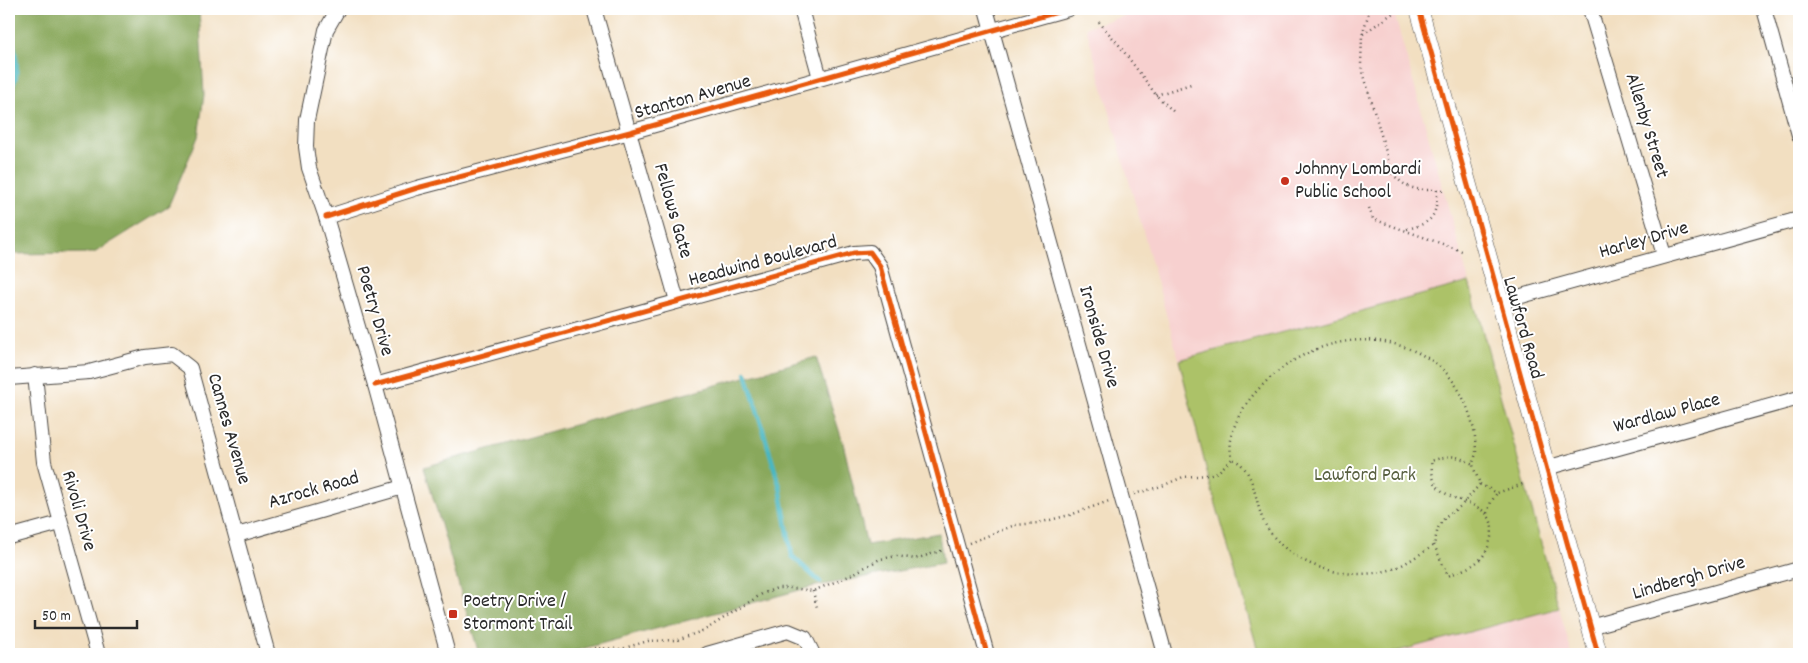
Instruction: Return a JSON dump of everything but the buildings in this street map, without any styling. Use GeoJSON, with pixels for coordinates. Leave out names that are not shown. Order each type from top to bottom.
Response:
{"type":"FeatureCollection","features":[{"type":"Feature","properties":{"kind":"street","name":"Poetry Drive"},"geometry":{"type":"LineString","coordinates":[[338,9],[326,30],[307,120],[306,146],[309,168],[326,217],[375,385],[448,654]]}},
{"type":"Feature","properties":{"kind":"street","name":"Fellows Gate"},"geometry":{"type":"LineString","coordinates":[[594,9],[677,301]]}},
{"type":"Feature","properties":{"kind":"street"},"geometry":{"type":"LineString","coordinates":[[801,9],[820,78]]}},
{"type":"Feature","properties":{"kind":"street","name":"Ironside Drive"},"geometry":{"type":"LineString","coordinates":[[986,9],[1165,654]]}},
{"type":"Feature","properties":{"kind":"street","name":"Stanton Avenue"},"geometry":{"type":"LineString","coordinates":[[326,217],[417,188],[630,132],[1068,9]]}},
{"type":"Feature","properties":{"kind":"street","name":"Lawford Road"},"geometry":{"type":"LineString","coordinates":[[1419,9],[1598,654]]}},
{"type":"Feature","properties":{"kind":"street","name":"Allenby Street"},"geometry":{"type":"LineString","coordinates":[[1590,9],[1664,255]]}},
{"type":"Feature","properties":{"kind":"street"},"geometry":{"type":"LineString","coordinates":[[1764,9],[1799,136]]}},
{"type":"Feature","properties":{"kind":"street","name":"Harley Drive"},"geometry":{"type":"LineString","coordinates":[[1500,302],[1799,219]]}},
{"type":"Feature","properties":{"kind":"street","name":"Headwind Boulevard"},"geometry":{"type":"LineString","coordinates":[[375,385],[854,253],[870,252],[880,266],[988,654]]}},
{"type":"Feature","properties":{"kind":"street","name":"Cannes Avenue"},"geometry":{"type":"LineString","coordinates":[[9,378],[90,372],[145,357],[172,354],[190,368],[268,654]]}},
{"type":"Feature","properties":{"kind":"street","name":"Rivoli Drive"},"geometry":{"type":"LineString","coordinates":[[35,375],[44,462],[98,654]]}},
{"type":"Feature","properties":{"kind":"street","name":"Wardlaw Place"},"geometry":{"type":"LineString","coordinates":[[1546,468],[1799,398]]}},
{"type":"Feature","properties":{"kind":"street","name":"Azrock Road"},"geometry":{"type":"LineString","coordinates":[[236,535],[403,487]]}},
{"type":"Feature","properties":{"kind":"street"},"geometry":{"type":"LineString","coordinates":[[9,537],[60,523]]}},
{"type":"Feature","properties":{"kind":"street","name":"Lindbergh Drive"},"geometry":{"type":"LineString","coordinates":[[1590,627],[1799,569]]}},
{"type":"Feature","properties":{"kind":"street"},"geometry":{"type":"LineString","coordinates":[[707,654],[788,631],[805,638],[813,654]]}},
{"type":"Feature","properties":{"kind":"path"},"geometry":{"type":"LineString","coordinates":[[1370,9],[1362,35],[1361,65],[1392,173],[1401,183],[1413,189],[1445,190]]}},
{"type":"Feature","properties":{"kind":"path"},"geometry":{"type":"LineString","coordinates":[[1362,35],[1396,11]]}},
{"type":"Feature","properties":{"kind":"path"},"geometry":{"type":"LineString","coordinates":[[1098,22],[1119,45],[1156,95],[1175,113]]}},
{"type":"Feature","properties":{"kind":"path"},"geometry":{"type":"LineString","coordinates":[[1156,95],[1191,84]]}},
{"type":"Feature","properties":{"kind":"path"},"geometry":{"type":"LineString","coordinates":[[1406,230],[1427,223],[1432,218],[1437,208],[1438,190]]}},
{"type":"Feature","properties":{"kind":"path"},"geometry":{"type":"LineString","coordinates":[[1368,208],[1372,219],[1462,251]]}},
{"type":"Feature","properties":{"kind":"path"},"geometry":{"type":"LineString","coordinates":[[1232,459],[1229,448],[1232,433],[1246,403],[1266,381],[1296,358],[1312,350],[1345,342],[1374,340],[1392,343],[1421,354],[1447,374],[1457,388],[1470,416],[1475,435],[1476,452],[1473,464],[1480,484],[1497,493]]}},
{"type":"Feature","properties":{"kind":"path"},"geometry":{"type":"LineString","coordinates":[[1473,464],[1457,456],[1448,456],[1431,462],[1434,482],[1439,489],[1451,497],[1465,501],[1487,514],[1492,524],[1491,538],[1486,552],[1476,564],[1448,576],[1434,545],[1438,528],[1446,516],[1465,501],[1480,484]]}},
{"type":"Feature","properties":{"kind":"path"},"geometry":{"type":"LineString","coordinates":[[1138,493],[1183,477],[1208,475],[1218,472],[1232,459]]}},
{"type":"Feature","properties":{"kind":"path"},"geometry":{"type":"LineString","coordinates":[[1232,459],[1246,468],[1258,509],[1274,537],[1292,553],[1330,572],[1348,575],[1369,574],[1393,568],[1434,545]]}},
{"type":"Feature","properties":{"kind":"path"},"geometry":{"type":"LineString","coordinates":[[1487,514],[1491,502],[1497,493],[1526,482]]}},
{"type":"Feature","properties":{"kind":"path"},"geometry":{"type":"LineString","coordinates":[[973,542],[1016,525],[1038,523],[1070,515],[1108,502]]}},
{"type":"Feature","properties":{"kind":"path"},"geometry":{"type":"LineString","coordinates":[[576,654],[594,648],[621,649],[648,641],[677,640],[705,630],[762,594],[777,588],[814,591],[849,576],[880,559],[897,556],[915,559],[942,550]]}},
{"type":"Feature","properties":{"kind":"path"},"geometry":{"type":"LineString","coordinates":[[814,591],[817,608]]}},
{"type":"Feature","properties":{"kind":"path"},"geometry":{"type":"LineString","coordinates":[[621,649],[622,654]]}},
{"type":"Feature","properties":{"kind":"shaded area","name":"Johnny Lombardi Public School"},"geometry":{"type":"Polygon","coordinates":[[[1149,9],[1393,9],[1469,282],[1179,360],[1086,27],[1149,9]]]}},
{"type":"Feature","properties":{"kind":"shaded area"},"geometry":{"type":"Polygon","coordinates":[[[1559,608],[1572,654],[1387,654],[1559,608]]]}},
{"type":"Feature","properties":{"kind":"green space"},"geometry":{"type":"Polygon","coordinates":[[[9,9],[199,9],[204,95],[198,137],[168,207],[94,253],[9,254],[9,9]]]}},
{"type":"Feature","properties":{"kind":"green space","name":"Lawford Park"},"geometry":{"type":"Polygon","coordinates":[[[1469,282],[1559,608],[1387,654],[1259,654],[1209,480],[1179,360],[1469,282]]]}},
{"type":"Feature","properties":{"kind":"green space"},"geometry":{"type":"Polygon","coordinates":[[[816,357],[843,443],[867,545],[939,533],[943,563],[811,587],[563,654],[479,654],[424,467],[816,357]]]}},
{"type":"Feature","properties":{"kind":"waterway"},"geometry":{"type":"LineString","coordinates":[[9,27],[16,60],[16,77],[9,90]]}},
{"type":"Feature","properties":{"kind":"waterway"},"geometry":{"type":"LineString","coordinates":[[746,373],[780,487],[792,556],[820,582]]}},
{"type":"Feature","properties":{"kind":"cycle path"},"geometry":{"type":"LineString","coordinates":[[326,217],[417,188],[630,132],[1068,9]]}},
{"type":"Feature","properties":{"kind":"cycle path"},"geometry":{"type":"LineString","coordinates":[[1419,9],[1598,654]]}},
{"type":"Feature","properties":{"kind":"cycle path"},"geometry":{"type":"LineString","coordinates":[[375,385],[854,253],[870,252],[880,266],[987,654]]}},
{"type":"Feature","properties":{"kind":"place","name":"Johnny Lombardi Public School"},"geometry":{"type":"Point","coordinates":[1285,181]}},
{"type":"Feature","properties":{"kind":"place","name":"Poetry Drive / Stormont Trail"},"geometry":{"type":"Point","coordinates":[453,614]}}]}
